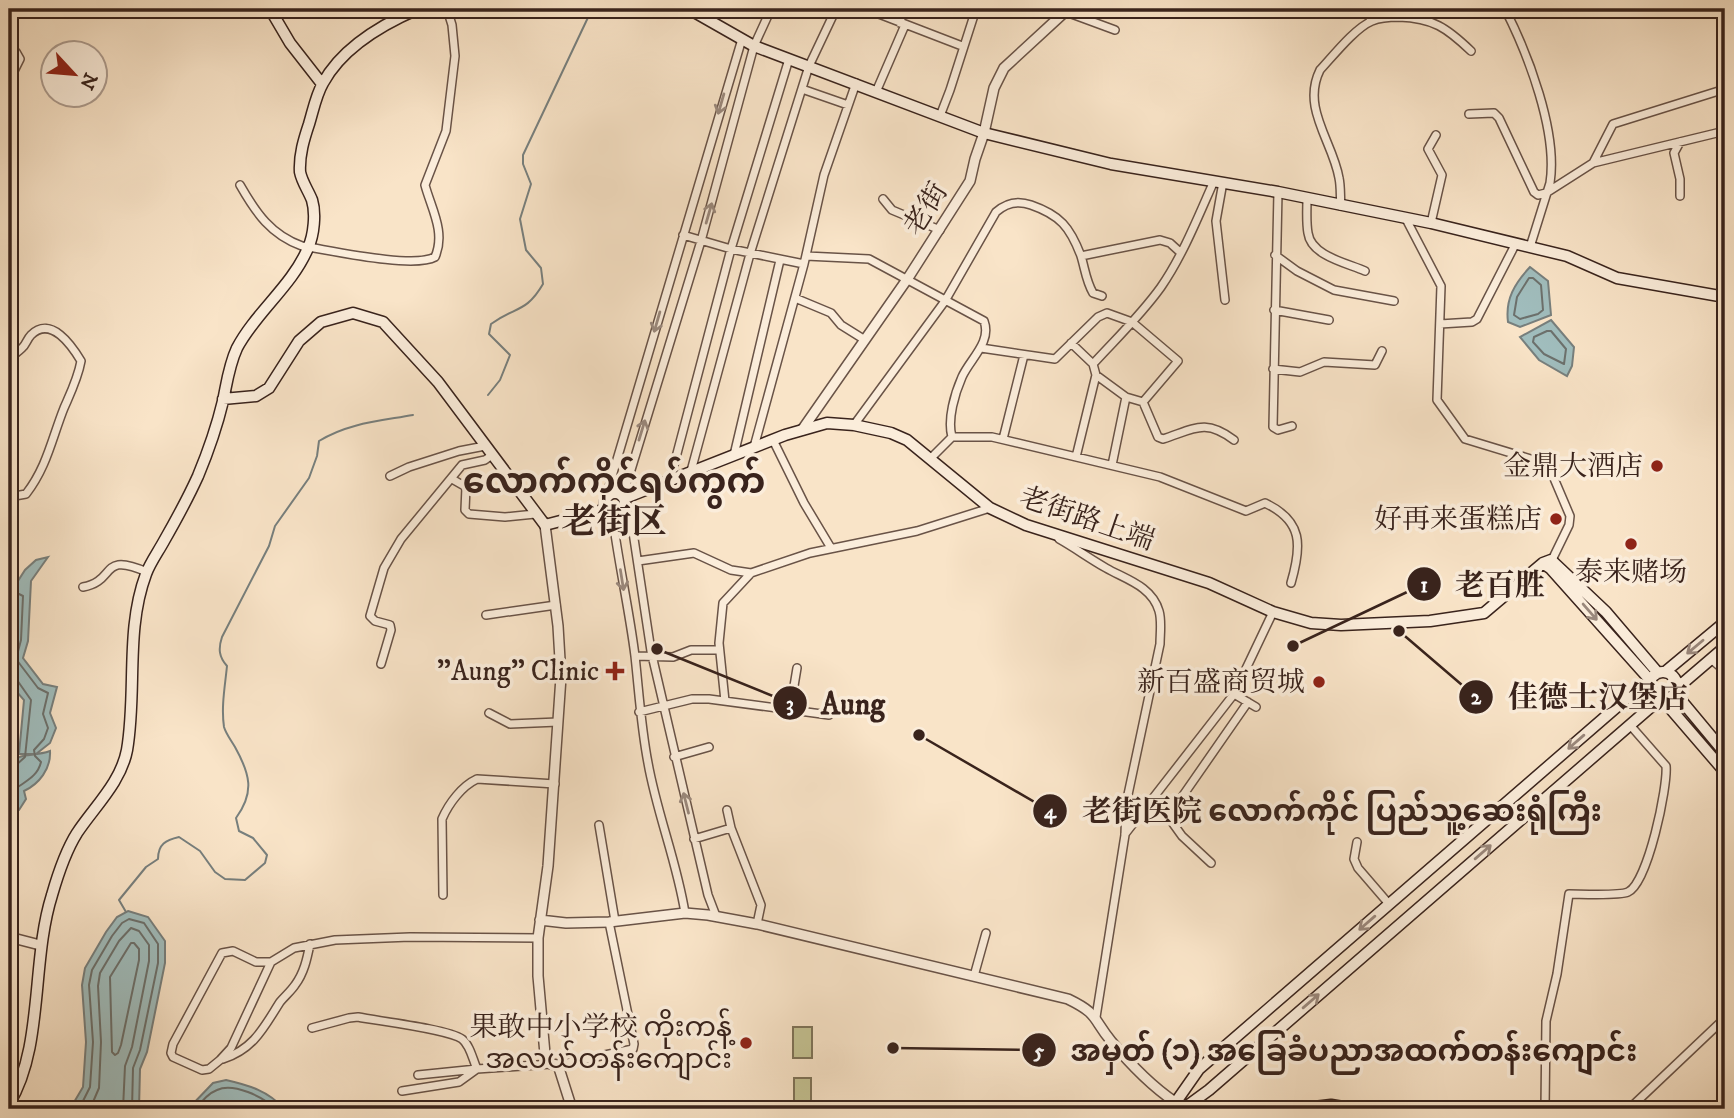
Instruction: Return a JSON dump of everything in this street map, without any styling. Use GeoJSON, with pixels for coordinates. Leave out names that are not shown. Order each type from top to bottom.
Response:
{"type":"FeatureCollection","features":[{"type":"Feature","properties":{"kind":"main road"},"geometry":{"type":"LineString","coordinates":[[270,9],[290,43],[322,84]]}},
{"type":"Feature","properties":{"kind":"main road"},"geometry":{"type":"LineString","coordinates":[[9,1104],[18,1089],[29,1056],[40,945],[51,897],[76,835],[113,784],[124,763],[129,734],[132,652],[139,599],[146,572],[198,476],[238,346],[299,265],[309,247],[314,219],[312,201],[300,174],[301,156],[322,84],[340,62],[373,32],[418,9]]}},
{"type":"Feature","properties":{"kind":"main road"},"geometry":{"type":"LineString","coordinates":[[689,9],[754,46],[984,133],[1111,164],[1278,192],[1431,223],[1567,256],[1617,278],[1725,297]]}},
{"type":"Feature","properties":{"kind":"main road"},"geometry":{"type":"LineString","coordinates":[[223,399],[256,396],[269,387],[299,341],[321,322],[353,313],[383,322],[438,382],[545,525],[609,511],[621,512],[624,500],[616,492],[608,495],[605,502],[609,511]]}},
{"type":"Feature","properties":{"kind":"main road","name":"老街路上端"},"geometry":{"type":"LineString","coordinates":[[624,500],[754,447],[827,423],[854,425],[891,433],[907,440],[990,508],[1026,525],[1209,583],[1273,612],[1311,623],[1341,625],[1430,621],[1479,615],[1548,564]]}},
{"type":"Feature","properties":{"kind":"main road"},"geometry":{"type":"LineString","coordinates":[[1548,564],[1606,612],[1656,678],[1676,680],[1675,691],[1725,753]]}},
{"type":"Feature","properties":{"kind":"main road"},"geometry":{"type":"LineString","coordinates":[[1180,1108],[1199,1069],[1634,692],[1656,678],[1725,622]]}},
{"type":"Feature","properties":{"kind":"main road"},"geometry":{"type":"LineString","coordinates":[[1180,1108],[1219,1081],[1630,725],[1675,691],[1725,647]]}},
{"type":"Feature","properties":{"kind":"main road"},"geometry":{"type":"LineString","coordinates":[[1656,678],[1651,694],[1661,699],[1725,772]]}},
{"type":"Feature","properties":{"kind":"main road"},"geometry":{"type":"LineString","coordinates":[[1297,1109],[1331,1105],[1355,1109]]}},
{"type":"Feature","properties":{"kind":"street"},"geometry":{"type":"LineString","coordinates":[[240,185],[256,212],[270,228],[291,242],[372,257],[425,261],[437,254],[439,242],[436,214],[425,185],[446,131],[455,56],[452,25],[447,9]]}},
{"type":"Feature","properties":{"kind":"street"},"geometry":{"type":"LineString","coordinates":[[716,916],[662,706],[631,519],[624,500],[701,241],[754,46],[771,9]]}},
{"type":"Feature","properties":{"kind":"street"},"geometry":{"type":"LineString","coordinates":[[691,471],[750,254],[809,66],[836,9]]}},
{"type":"Feature","properties":{"kind":"street"},"geometry":{"type":"LineString","coordinates":[[866,9],[962,46]]}},
{"type":"Feature","properties":{"kind":"street"},"geometry":{"type":"LineString","coordinates":[[876,92],[903,24],[903,9]]}},
{"type":"Feature","properties":{"kind":"street"},"geometry":{"type":"LineString","coordinates":[[940,116],[976,9]]}},
{"type":"Feature","properties":{"kind":"street"},"geometry":{"type":"LineString","coordinates":[[1341,206],[1339,177],[1318,125],[1316,78],[1334,55],[1382,9]]}},
{"type":"Feature","properties":{"kind":"street"},"geometry":{"type":"LineString","coordinates":[[1505,9],[1545,108],[1552,174],[1530,247]]}},
{"type":"Feature","properties":{"kind":"street"},"geometry":{"type":"LineString","coordinates":[[1064,10],[1115,30]]}},
{"type":"Feature","properties":{"kind":"street","name":"老街"},"geometry":{"type":"LineString","coordinates":[[802,430],[908,278],[970,181],[994,88],[1004,68],[1064,10]]}},
{"type":"Feature","properties":{"kind":"street"},"geometry":{"type":"LineString","coordinates":[[1370,22],[1396,17],[1436,23],[1450,31],[1471,51]]}},
{"type":"Feature","properties":{"kind":"street"},"geometry":{"type":"LineString","coordinates":[[608,495],[742,39]]}},
{"type":"Feature","properties":{"kind":"street"},"geometry":{"type":"LineString","coordinates":[[9,48],[16,52],[20,59],[9,81]]}},
{"type":"Feature","properties":{"kind":"street"},"geometry":{"type":"LineString","coordinates":[[670,480],[731,249],[789,59]]}},
{"type":"Feature","properties":{"kind":"street"},"geometry":{"type":"LineString","coordinates":[[754,447],[805,260],[824,175],[856,83]]}},
{"type":"Feature","properties":{"kind":"street"},"geometry":{"type":"LineString","coordinates":[[802,89],[848,104]]}},
{"type":"Feature","properties":{"kind":"street"},"geometry":{"type":"LineString","coordinates":[[1593,163],[1613,124],[1725,89]]}},
{"type":"Feature","properties":{"kind":"street"},"geometry":{"type":"LineString","coordinates":[[1469,114],[1493,113],[1499,118],[1534,192],[1538,195],[1546,193],[1593,163],[1725,131]]}},
{"type":"Feature","properties":{"kind":"street"},"geometry":{"type":"LineString","coordinates":[[1431,223],[1442,175],[1428,149],[1436,135]]}},
{"type":"Feature","properties":{"kind":"street"},"geometry":{"type":"LineString","coordinates":[[1680,142],[1674,153],[1679,172],[1680,196]]}},
{"type":"Feature","properties":{"kind":"street"},"geometry":{"type":"LineString","coordinates":[[1093,364],[1161,287],[1219,182]]}},
{"type":"Feature","properties":{"kind":"street"},"geometry":{"type":"LineString","coordinates":[[1219,182],[1216,221],[1225,300]]}},
{"type":"Feature","properties":{"kind":"street"},"geometry":{"type":"LineString","coordinates":[[1278,192],[1273,427],[1278,430],[1292,426]]}},
{"type":"Feature","properties":{"kind":"street"},"geometry":{"type":"LineString","coordinates":[[883,199],[892,210],[940,230]]}},
{"type":"Feature","properties":{"kind":"street"},"geometry":{"type":"LineString","coordinates":[[1307,200],[1308,235],[1312,244],[1327,256],[1366,271]]}},
{"type":"Feature","properties":{"kind":"street"},"geometry":{"type":"LineString","coordinates":[[854,425],[945,301],[996,212],[1003,206],[1013,202],[1025,203],[1059,217],[1081,256],[1088,285],[1093,293],[1102,296]]}},
{"type":"Feature","properties":{"kind":"street"},"geometry":{"type":"LineString","coordinates":[[1406,219],[1441,286],[1437,400],[1465,439],[1534,460],[1550,469],[1570,516],[1569,525],[1548,564]]}},
{"type":"Feature","properties":{"kind":"street"},"geometry":{"type":"LineString","coordinates":[[683,235],[780,260],[869,259],[984,321],[986,332],[981,348],[963,376],[957,392],[949,429],[952,437]]}},
{"type":"Feature","properties":{"kind":"street"},"geometry":{"type":"LineString","coordinates":[[1081,256],[1160,240],[1170,243],[1181,253]]}},
{"type":"Feature","properties":{"kind":"street"},"geometry":{"type":"LineString","coordinates":[[1440,324],[1472,322],[1476,319],[1516,243]]}},
{"type":"Feature","properties":{"kind":"street"},"geometry":{"type":"LineString","coordinates":[[1275,255],[1306,277],[1334,290],[1394,301]]}},
{"type":"Feature","properties":{"kind":"street"},"geometry":{"type":"LineString","coordinates":[[734,455],[780,260]]}},
{"type":"Feature","properties":{"kind":"street"},"geometry":{"type":"LineString","coordinates":[[795,298],[831,313],[841,325],[865,340]]}},
{"type":"Feature","properties":{"kind":"street"},"geometry":{"type":"LineString","coordinates":[[1275,310],[1329,320]]}},
{"type":"Feature","properties":{"kind":"street"},"geometry":{"type":"LineString","coordinates":[[981,348],[1055,359],[1107,313],[1132,322],[1178,361],[1143,402]]}},
{"type":"Feature","properties":{"kind":"street"},"geometry":{"type":"LineString","coordinates":[[9,359],[23,347],[30,335],[41,329],[53,330],[68,341],[81,361],[77,382],[47,460],[26,494],[9,498]]}},
{"type":"Feature","properties":{"kind":"street"},"geometry":{"type":"LineString","coordinates":[[1071,344],[1093,364],[1096,374],[1076,457]]}},
{"type":"Feature","properties":{"kind":"street"},"geometry":{"type":"LineString","coordinates":[[1273,369],[1300,372],[1324,362],[1375,365],[1382,351]]}},
{"type":"Feature","properties":{"kind":"street"},"geometry":{"type":"LineString","coordinates":[[1003,439],[1024,355]]}},
{"type":"Feature","properties":{"kind":"street"},"geometry":{"type":"LineString","coordinates":[[1096,374],[1126,397],[1143,402]]}},
{"type":"Feature","properties":{"kind":"street"},"geometry":{"type":"LineString","coordinates":[[1112,465],[1126,397]]}},
{"type":"Feature","properties":{"kind":"street"},"geometry":{"type":"LineString","coordinates":[[1143,402],[1158,437],[1163,439],[1211,426],[1220,429],[1234,440]]}},
{"type":"Feature","properties":{"kind":"street"},"geometry":{"type":"LineString","coordinates":[[930,459],[952,437],[1003,439],[1160,477],[1246,511],[1265,503],[1283,513],[1294,524],[1297,532],[1296,565],[1291,583]]}},
{"type":"Feature","properties":{"kind":"street"},"geometry":{"type":"LineString","coordinates":[[773,440],[809,513],[831,548]]}},
{"type":"Feature","properties":{"kind":"street"},"geometry":{"type":"LineString","coordinates":[[390,476],[459,451],[485,446]]}},
{"type":"Feature","properties":{"kind":"street"},"geometry":{"type":"LineString","coordinates":[[381,664],[390,625],[370,617],[384,568],[401,539],[463,465],[492,455]]}},
{"type":"Feature","properties":{"kind":"street"},"geometry":{"type":"LineString","coordinates":[[452,480],[467,487],[466,510],[469,514],[505,517],[535,513]]}},
{"type":"Feature","properties":{"kind":"street"},"geometry":{"type":"LineString","coordinates":[[638,561],[694,553],[731,570],[751,573],[831,548],[917,531],[990,508]]}},
{"type":"Feature","properties":{"kind":"street"},"geometry":{"type":"LineString","coordinates":[[609,511],[635,656],[639,712],[648,765],[666,842],[680,879],[685,914]]}},
{"type":"Feature","properties":{"kind":"street"},"geometry":{"type":"LineString","coordinates":[[545,525],[556,605],[561,677],[548,866],[538,938],[538,976],[545,1054],[554,1065],[572,1109]]}},
{"type":"Feature","properties":{"kind":"street"},"geometry":{"type":"LineString","coordinates":[[1049,533],[1147,591],[1159,610],[1160,644],[1126,804],[1125,835],[1096,1017]]}},
{"type":"Feature","properties":{"kind":"street"},"geometry":{"type":"LineString","coordinates":[[83,587],[92,586],[119,564],[128,564],[146,572]]}},
{"type":"Feature","properties":{"kind":"street"},"geometry":{"type":"LineString","coordinates":[[725,701],[719,650],[723,603],[751,573]]}},
{"type":"Feature","properties":{"kind":"street"},"geometry":{"type":"LineString","coordinates":[[486,615],[556,605]]}},
{"type":"Feature","properties":{"kind":"street"},"geometry":{"type":"LineString","coordinates":[[1125,835],[1234,694],[1273,612]]}},
{"type":"Feature","properties":{"kind":"street"},"geometry":{"type":"LineString","coordinates":[[635,656],[673,657],[691,650],[719,650]]}},
{"type":"Feature","properties":{"kind":"street"},"geometry":{"type":"LineString","coordinates":[[1711,659],[1725,671]]}},
{"type":"Feature","properties":{"kind":"street"},"geometry":{"type":"LineString","coordinates":[[790,710],[794,671],[797,668]]}},
{"type":"Feature","properties":{"kind":"street"},"geometry":{"type":"LineString","coordinates":[[1234,694],[1256,707]]}},
{"type":"Feature","properties":{"kind":"street"},"geometry":{"type":"LineString","coordinates":[[639,712],[692,699],[829,715]]}},
{"type":"Feature","properties":{"kind":"street"},"geometry":{"type":"LineString","coordinates":[[1168,817],[1248,702]]}},
{"type":"Feature","properties":{"kind":"street"},"geometry":{"type":"LineString","coordinates":[[489,713],[509,724],[558,722]]}},
{"type":"Feature","properties":{"kind":"street"},"geometry":{"type":"LineString","coordinates":[[1545,1109],[1545,1028],[1557,974],[1569,894],[1627,893],[1636,886],[1652,842],[1666,789],[1666,765],[1630,725]]}},
{"type":"Feature","properties":{"kind":"street"},"geometry":{"type":"LineString","coordinates":[[674,757],[709,747]]}},
{"type":"Feature","properties":{"kind":"street"},"geometry":{"type":"LineString","coordinates":[[443,895],[442,819],[467,784],[477,779],[555,784]]}},
{"type":"Feature","properties":{"kind":"street"},"geometry":{"type":"LineString","coordinates":[[1154,797],[1182,835],[1211,863]]}},
{"type":"Feature","properties":{"kind":"street"},"geometry":{"type":"LineString","coordinates":[[727,810],[731,828],[761,905],[757,923]]}},
{"type":"Feature","properties":{"kind":"street"},"geometry":{"type":"LineString","coordinates":[[418,1076],[477,1069],[554,1065],[632,1049],[634,1044],[607,884],[610,876],[599,825]]}},
{"type":"Feature","properties":{"kind":"street"},"geometry":{"type":"LineString","coordinates":[[695,838],[731,828]]}},
{"type":"Feature","properties":{"kind":"street"},"geometry":{"type":"LineString","coordinates":[[1357,842],[1354,859],[1389,904]]}},
{"type":"Feature","properties":{"kind":"street"},"geometry":{"type":"LineString","coordinates":[[540,920],[566,923],[685,914],[716,916],[757,923],[1068,999],[1096,1017],[1108,1038],[1133,1066],[1180,1108]]}},
{"type":"Feature","properties":{"kind":"street"},"geometry":{"type":"LineString","coordinates":[[974,976],[986,933]]}},
{"type":"Feature","properties":{"kind":"street"},"geometry":{"type":"LineString","coordinates":[[9,937],[40,945]]}},
{"type":"Feature","properties":{"kind":"street"},"geometry":{"type":"LineString","coordinates":[[271,962],[232,1048],[220,1060],[209,1069],[202,1070],[173,1057],[173,1044],[222,953],[233,951],[256,962],[271,962],[294,948],[335,940],[410,937],[538,938]]}},
{"type":"Feature","properties":{"kind":"street"},"geometry":{"type":"LineString","coordinates":[[220,1060],[251,1045],[265,1028],[301,975],[310,944]]}},
{"type":"Feature","properties":{"kind":"street"},"geometry":{"type":"LineString","coordinates":[[313,1028],[349,1017],[358,1017],[443,1033],[462,1039],[477,1069]]}},
{"type":"Feature","properties":{"kind":"street"},"geometry":{"type":"LineString","coordinates":[[1629,1109],[1725,1018]]}},
{"type":"Feature","properties":{"kind":"street"},"geometry":{"type":"LineString","coordinates":[[402,1091],[458,1082],[477,1069]]}},
{"type":"Feature","properties":{"kind":"shaded area"},"geometry":{"type":"Polygon","coordinates":[[[793,1027],[812,1027],[812,1058],[793,1058],[793,1027]]]}},
{"type":"Feature","properties":{"kind":"shaded area"},"geometry":{"type":"Polygon","coordinates":[[[794,1078],[811,1078],[811,1109],[794,1109],[794,1078]]]}},
{"type":"Feature","properties":{"kind":"water"},"geometry":{"type":"Polygon","coordinates":[[[1530,267],[1548,281],[1551,315],[1520,327],[1508,322],[1508,306],[1516,285],[1530,267]]]}},
{"type":"Feature","properties":{"kind":"water"},"geometry":{"type":"Polygon","coordinates":[[[1551,320],[1574,347],[1572,366],[1567,376],[1539,360],[1520,337],[1551,320]]]}},
{"type":"Feature","properties":{"kind":"water"},"geometry":{"type":"Polygon","coordinates":[[[48,557],[31,581],[28,641],[23,658],[43,684],[57,687],[50,713],[56,728],[50,743],[36,754],[19,754],[24,700],[9,683],[9,595],[25,570],[36,560],[48,557]]]}},
{"type":"Feature","properties":{"kind":"water"},"geometry":{"type":"Polygon","coordinates":[[[50,751],[43,775],[24,791],[26,799],[19,810],[9,815],[9,762],[19,757],[50,751]]]}},
{"type":"Feature","properties":{"kind":"water"},"geometry":{"type":"Polygon","coordinates":[[[128,911],[148,917],[165,941],[165,963],[147,1052],[140,1069],[139,1109],[70,1109],[83,1087],[86,1042],[82,985],[85,968],[117,917],[128,911]]]}},
{"type":"Feature","properties":{"kind":"water"},"geometry":{"type":"Polygon","coordinates":[[[226,1080],[265,1093],[284,1109],[188,1109],[213,1083],[226,1080]]]}},
{"type":"Feature","properties":{"kind":"waterway"},"geometry":{"type":"LineString","coordinates":[[488,395],[500,380],[510,355],[489,334],[491,324],[526,305],[543,284],[541,268],[526,250],[520,219],[531,184],[523,164],[523,155],[592,9]]}},
{"type":"Feature","properties":{"kind":"waterway"},"geometry":{"type":"LineString","coordinates":[[126,912],[119,900],[146,867],[158,859],[161,846],[170,840],[179,837],[200,851],[215,872],[225,879],[245,880],[265,863],[267,855],[253,838],[239,831],[236,818],[246,800],[248,783],[244,766],[224,727],[223,704],[227,666],[220,653],[222,637],[269,546],[275,526],[309,478],[319,441],[353,426],[413,415]]}},
{"type":"Feature","properties":{"kind":"place","name":"金鼎大酒店"},"geometry":{"type":"Point","coordinates":[1657,466]}},
{"type":"Feature","properties":{"kind":"place","name":"好再来蛋糕店"},"geometry":{"type":"Point","coordinates":[1556,519]}},
{"type":"Feature","properties":{"kind":"place","name":"泰来赌场"},"geometry":{"type":"Point","coordinates":[1631,544]}},
{"type":"Feature","properties":{"kind":"place","name":"佳德士汉堡店"},"geometry":{"type":"Point","coordinates":[1399,631]}},
{"type":"Feature","properties":{"kind":"place","name":"老百胜"},"geometry":{"type":"Point","coordinates":[1293,646]}},
{"type":"Feature","properties":{"kind":"place","name":"Aung"},"geometry":{"type":"Point","coordinates":[657,649]}},
{"type":"Feature","properties":{"kind":"place","name":"\"Aung\" Clinic"},"geometry":{"type":"Point","coordinates":[615,671]}},
{"type":"Feature","properties":{"kind":"place","name":"新百盛商贸城"},"geometry":{"type":"Point","coordinates":[1319,682]}},
{"type":"Feature","properties":{"kind":"place","name":"老街医院 လောက်ကိုင် ပြည်သူ့ဆေးရုံကြီး"},"geometry":{"type":"Point","coordinates":[919,735]}},
{"type":"Feature","properties":{"kind":"place","name":"果敢中小学校 ကိုးကန့် အလယ်တန်းကျောင်း"},"geometry":{"type":"Point","coordinates":[746,1043]}},
{"type":"Feature","properties":{"kind":"place","name":"အမှတ် (၁) အခြေခံပညာအထက်တန်းကျောင်း"},"geometry":{"type":"Point","coordinates":[893,1048]}},
{"type":"Feature","properties":{"kind":"district","name":"လောက်ကိုင်ရပ်ကွက် 老街区"},"geometry":{"type":"Point","coordinates":[614,503]}}]}
